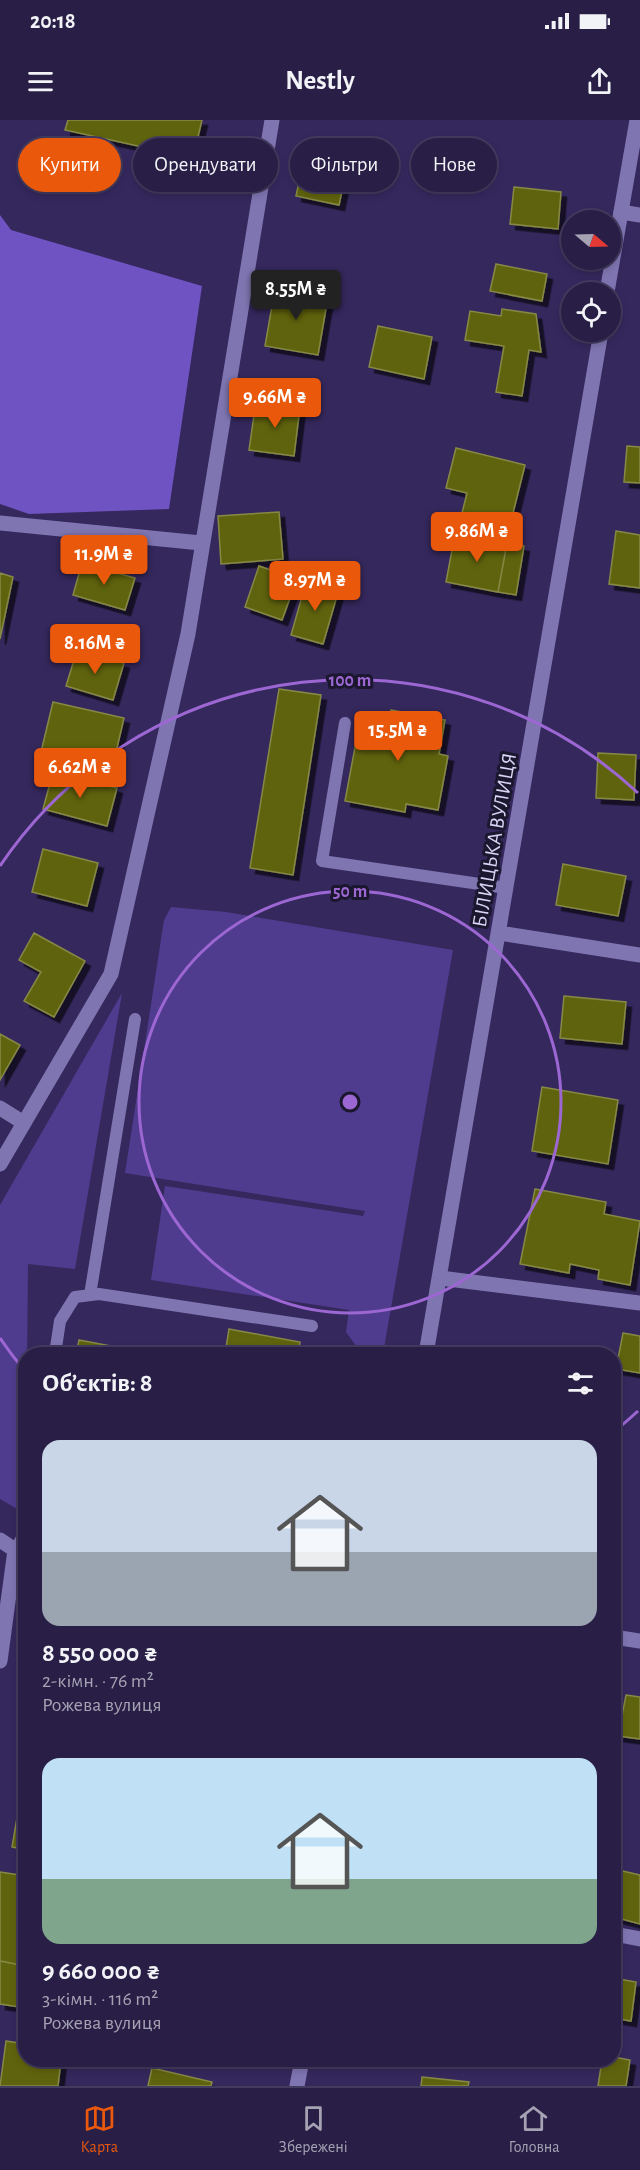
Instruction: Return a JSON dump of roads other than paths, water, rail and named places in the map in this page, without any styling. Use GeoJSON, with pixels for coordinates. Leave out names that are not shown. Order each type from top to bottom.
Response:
{"type":"FeatureCollection","features":[{"type":"Feature","properties":{"kind":"street"},"geometry":{"type":"LineString","coordinates":[[0,1164],[111,974],[188,634],[201,543],[272,120]]}},
{"type":"Feature","properties":{"kind":"street"},"geometry":{"type":"LineString","coordinates":[[637,120],[621,212],[640,215]]}},
{"type":"Feature","properties":{"kind":"street","name":"БІЛИЦЬКА ВУЛИЦЯ"},"geometry":{"type":"LineString","coordinates":[[427,1347],[599,342]]}},
{"type":"Feature","properties":{"kind":"street"},"geometry":{"type":"LineString","coordinates":[[0,523],[201,543]]}},
{"type":"Feature","properties":{"kind":"street"},"geometry":{"type":"LineString","coordinates":[[499,933],[640,955]]}},
{"type":"Feature","properties":{"kind":"street"},"geometry":{"type":"LineString","coordinates":[[0,1108],[24,1123]]}},
{"type":"Feature","properties":{"kind":"street"},"geometry":{"type":"LineString","coordinates":[[440,1278],[640,1303]]}},
{"type":"Feature","properties":{"kind":"street"},"geometry":{"type":"LineString","coordinates":[[0,1540],[18,1550]]}},
{"type":"Feature","properties":{"kind":"street"},"geometry":{"type":"LineString","coordinates":[[0,1661],[18,1562]]}},
{"type":"Feature","properties":{"kind":"street"},"geometry":{"type":"LineString","coordinates":[[621,1638],[640,1641]]}},
{"type":"Feature","properties":{"kind":"street"},"geometry":{"type":"LineString","coordinates":[[621,1935],[640,1939]]}},
{"type":"Feature","properties":{"kind":"street"},"geometry":{"type":"LineString","coordinates":[[297,2086],[301,2067]]}},
{"type":"Feature","properties":{"kind":"lane"},"geometry":{"type":"LineString","coordinates":[[345,723],[322,861],[507,888]]}},
{"type":"Feature","properties":{"kind":"lane"},"geometry":{"type":"LineString","coordinates":[[90,1295],[135,1019]]}},
{"type":"Feature","properties":{"kind":"lane"},"geometry":{"type":"LineString","coordinates":[[56,1347],[60,1321],[75,1298],[99,1294],[312,1326]]}}]}
